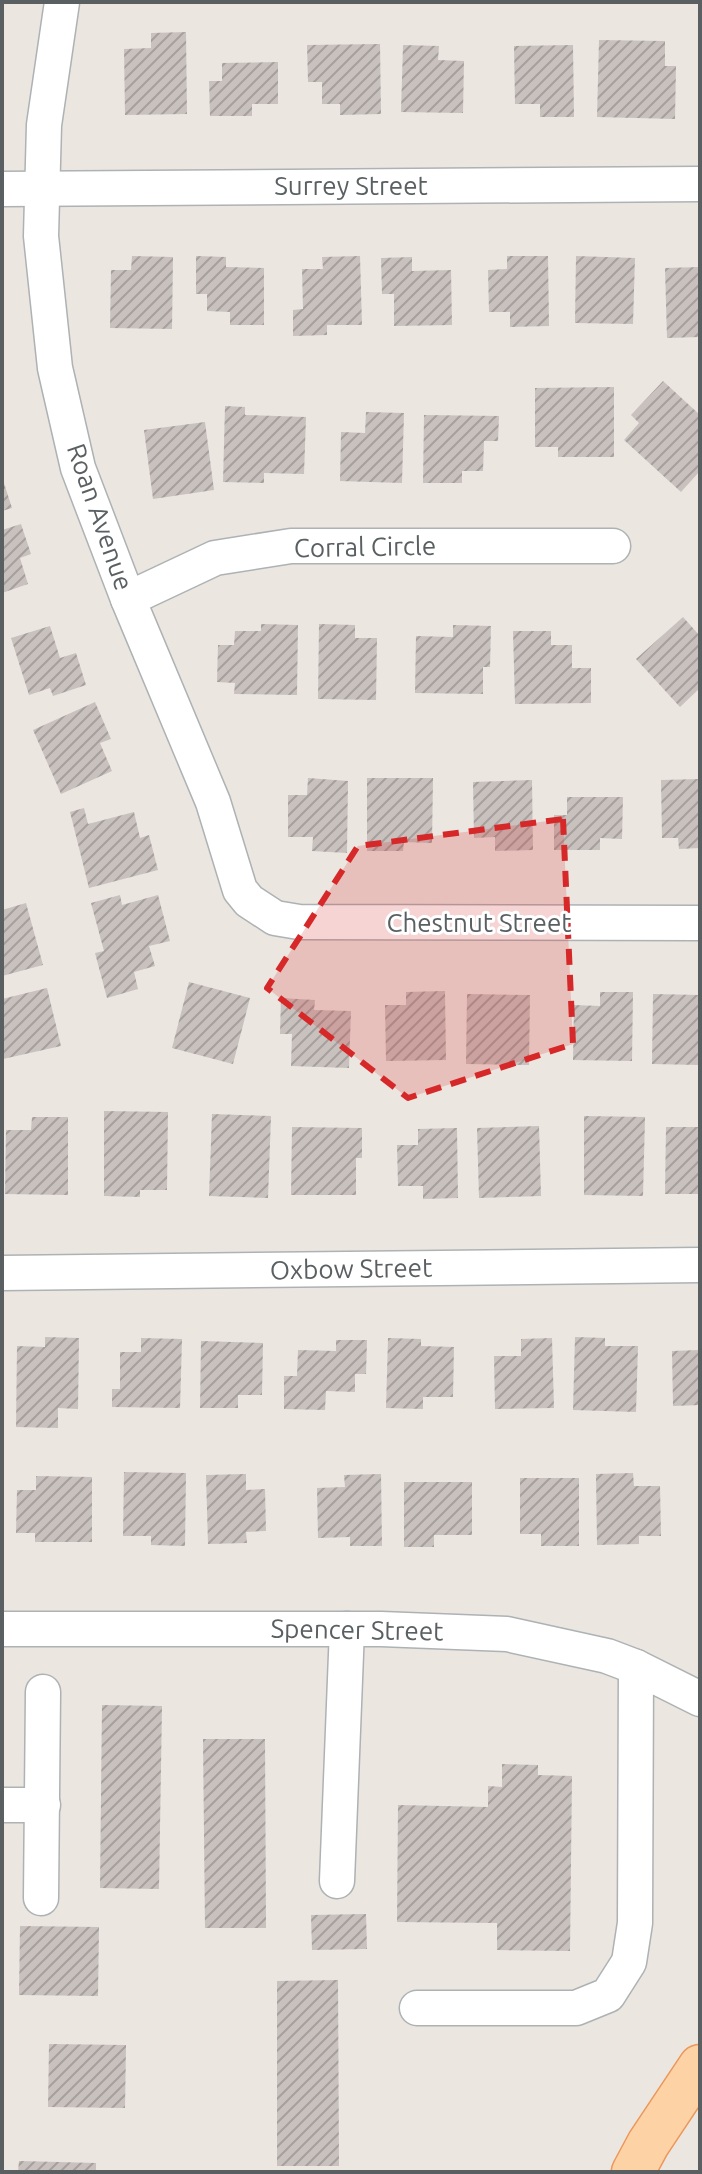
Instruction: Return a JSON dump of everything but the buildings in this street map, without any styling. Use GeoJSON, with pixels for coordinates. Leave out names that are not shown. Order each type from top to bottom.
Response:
{"type":"FeatureCollection","features":[{"type":"Feature","properties":{"kind":"main road"},"geometry":{"type":"LineString","coordinates":[[633,2172],[700,2066]]}},
{"type":"Feature","properties":{"kind":"street","name":"Roan Avenue"},"geometry":{"type":"LineString","coordinates":[[62,2],[44,125],[41,188],[41,236],[55,368],[78,468],[128,599],[213,802],[240,890],[261,909]]}},
{"type":"Feature","properties":{"kind":"street","name":"Surrey Street"},"geometry":{"type":"LineString","coordinates":[[2,189],[700,184]]}},
{"type":"Feature","properties":{"kind":"street","name":"Corral Circle"},"geometry":{"type":"LineString","coordinates":[[128,599],[215,558],[291,546],[613,546]]}},
{"type":"Feature","properties":{"kind":"street","name":"Chestnut Street"},"geometry":{"type":"LineString","coordinates":[[261,909],[275,918],[299,922],[700,923]]}},
{"type":"Feature","properties":{"kind":"street","name":"Oxbow Street"},"geometry":{"type":"LineString","coordinates":[[2,1273],[700,1265]]}},
{"type":"Feature","properties":{"kind":"street","name":"Spencer Street"},"geometry":{"type":"LineString","coordinates":[[2,1629],[347,1629],[507,1634],[607,1656],[700,1699]]}},
{"type":"Feature","properties":{"kind":"street"},"geometry":{"type":"LineString","coordinates":[[337,1881],[347,1629]]}},
{"type":"Feature","properties":{"kind":"street"},"geometry":{"type":"LineString","coordinates":[[417,2008],[576,2008],[608,1995],[629,1962],[635,1923],[636,1667]]}},
{"type":"Feature","properties":{"kind":"street"},"geometry":{"type":"LineString","coordinates":[[41,1898],[43,1692]]}},
{"type":"Feature","properties":{"kind":"street"},"geometry":{"type":"LineString","coordinates":[[2,1805],[43,1805]]}},
{"type":"Feature","properties":{"kind":"highlighted area"},"geometry":{"type":"Polygon","coordinates":[[[563,819],[573,1044],[408,1098],[267,988],[358,846],[563,819]]]}}]}
